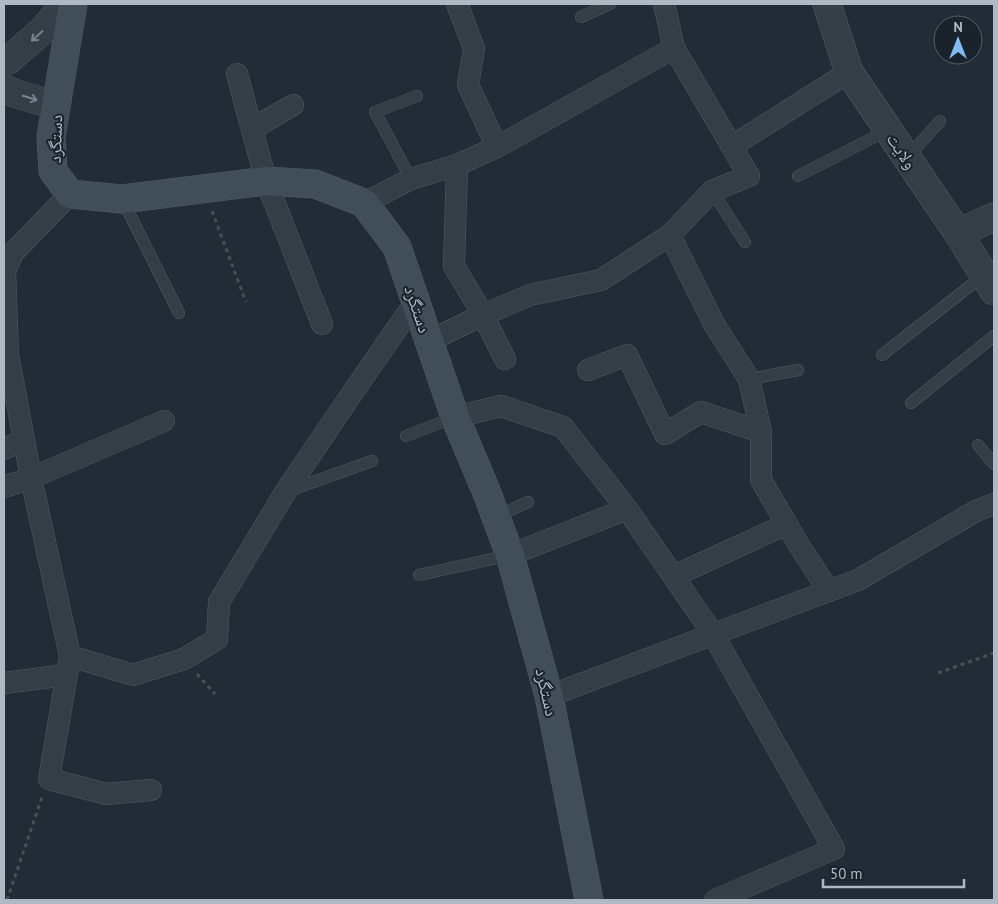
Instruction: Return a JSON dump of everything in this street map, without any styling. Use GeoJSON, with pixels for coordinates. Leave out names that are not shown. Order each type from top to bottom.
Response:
{"type":"FeatureCollection","features":[{"type":"Feature","properties":{"kind":"main road","name":"دستگرد"},"geometry":{"type":"LineString","coordinates":[[70,194],[53,170],[52,137],[73,4]]}},
{"type":"Feature","properties":{"kind":"main road"},"geometry":{"type":"LineString","coordinates":[[70,194],[122,199],[266,181],[315,184],[364,204]]}},
{"type":"Feature","properties":{"kind":"main road","name":"دستگرد"},"geometry":{"type":"LineString","coordinates":[[364,204],[397,247],[455,417],[510,555],[549,696],[588,900]]}},
{"type":"Feature","properties":{"kind":"street"},"geometry":{"type":"LineString","coordinates":[[4,62],[10,59],[44,29],[64,4]]}},
{"type":"Feature","properties":{"kind":"street"},"geometry":{"type":"LineString","coordinates":[[457,4],[474,48],[468,86],[497,147]]}},
{"type":"Feature","properties":{"kind":"street"},"geometry":{"type":"LineString","coordinates":[[429,340],[530,295],[601,280],[670,236],[712,191],[750,176],[674,48],[664,4]]}},
{"type":"Feature","properties":{"kind":"street","name":"ولایت"},"geometry":{"type":"LineString","coordinates":[[827,4],[849,72],[958,233],[989,283]]}},
{"type":"Feature","properties":{"kind":"street"},"geometry":{"type":"LineString","coordinates":[[364,204],[411,179],[457,164],[497,147],[674,48]]}},
{"type":"Feature","properties":{"kind":"street"},"geometry":{"type":"LineString","coordinates":[[732,146],[849,72]]}},
{"type":"Feature","properties":{"kind":"street"},"geometry":{"type":"LineString","coordinates":[[237,74],[266,181],[322,324]]}},
{"type":"Feature","properties":{"kind":"street"},"geometry":{"type":"LineString","coordinates":[[4,89],[56,106]]}},
{"type":"Feature","properties":{"kind":"street"},"geometry":{"type":"LineString","coordinates":[[252,129],[293,105]]}},
{"type":"Feature","properties":{"kind":"street"},"geometry":{"type":"LineString","coordinates":[[457,164],[454,266],[483,315],[505,359]]}},
{"type":"Feature","properties":{"kind":"street"},"geometry":{"type":"LineString","coordinates":[[70,194],[13,253],[4,271],[8,354],[68,665],[49,779],[106,794],[151,790]]}},
{"type":"Feature","properties":{"kind":"street"},"geometry":{"type":"LineString","coordinates":[[958,233],[994,217]]}},
{"type":"Feature","properties":{"kind":"street"},"geometry":{"type":"LineString","coordinates":[[670,236],[714,324],[750,379],[761,432],[761,480],[829,591]]}},
{"type":"Feature","properties":{"kind":"street"},"geometry":{"type":"LineString","coordinates":[[4,683],[68,665],[133,675],[184,659],[217,639],[219,602],[286,492],[416,301]]}},
{"type":"Feature","properties":{"kind":"street"},"geometry":{"type":"LineString","coordinates":[[588,370],[628,355],[665,434],[701,412],[761,432]]}},
{"type":"Feature","properties":{"kind":"street"},"geometry":{"type":"LineString","coordinates":[[455,417],[501,406],[563,428],[628,509],[713,634],[834,849],[715,900]]}},
{"type":"Feature","properties":{"kind":"street"},"geometry":{"type":"LineString","coordinates":[[4,487],[31,478],[164,421]]}},
{"type":"Feature","properties":{"kind":"street"},"geometry":{"type":"LineString","coordinates":[[4,449],[24,440]]}},
{"type":"Feature","properties":{"kind":"street"},"geometry":{"type":"LineString","coordinates":[[549,696],[858,580],[976,511],[994,504]]}},
{"type":"Feature","properties":{"kind":"street"},"geometry":{"type":"LineString","coordinates":[[510,555],[628,509]]}},
{"type":"Feature","properties":{"kind":"street"},"geometry":{"type":"LineString","coordinates":[[674,576],[787,524]]}},
{"type":"Feature","properties":{"kind":"lane"},"geometry":{"type":"LineString","coordinates":[[581,17],[610,4]]}},
{"type":"Feature","properties":{"kind":"lane"},"geometry":{"type":"LineString","coordinates":[[411,179],[375,112],[417,96]]}},
{"type":"Feature","properties":{"kind":"lane"},"geometry":{"type":"LineString","coordinates":[[907,158],[940,121]]}},
{"type":"Feature","properties":{"kind":"lane"},"geometry":{"type":"LineString","coordinates":[[798,176],[888,130]]}},
{"type":"Feature","properties":{"kind":"lane"},"geometry":{"type":"LineString","coordinates":[[712,191],[745,242]]}},
{"type":"Feature","properties":{"kind":"lane"},"geometry":{"type":"LineString","coordinates":[[122,199],[179,313]]}},
{"type":"Feature","properties":{"kind":"lane"},"geometry":{"type":"LineString","coordinates":[[882,355],[989,283]]}},
{"type":"Feature","properties":{"kind":"lane"},"geometry":{"type":"LineString","coordinates":[[911,403],[994,336]]}},
{"type":"Feature","properties":{"kind":"lane"},"geometry":{"type":"LineString","coordinates":[[750,379],[798,370]]}},
{"type":"Feature","properties":{"kind":"lane"},"geometry":{"type":"LineString","coordinates":[[406,436],[455,417]]}},
{"type":"Feature","properties":{"kind":"lane"},"geometry":{"type":"LineString","coordinates":[[978,445],[994,464]]}},
{"type":"Feature","properties":{"kind":"lane"},"geometry":{"type":"LineString","coordinates":[[286,492],[372,461]]}},
{"type":"Feature","properties":{"kind":"lane"},"geometry":{"type":"LineString","coordinates":[[496,517],[528,502]]}},
{"type":"Feature","properties":{"kind":"lane"},"geometry":{"type":"LineString","coordinates":[[419,575],[510,555]]}},
{"type":"Feature","properties":{"kind":"path"},"geometry":{"type":"LineString","coordinates":[[203,189],[246,302]]}},
{"type":"Feature","properties":{"kind":"path"},"geometry":{"type":"LineString","coordinates":[[938,672],[994,653]]}},
{"type":"Feature","properties":{"kind":"path"},"geometry":{"type":"LineString","coordinates":[[184,659],[215,694]]}},
{"type":"Feature","properties":{"kind":"path"},"geometry":{"type":"LineString","coordinates":[[7,900],[49,779]]}}]}
